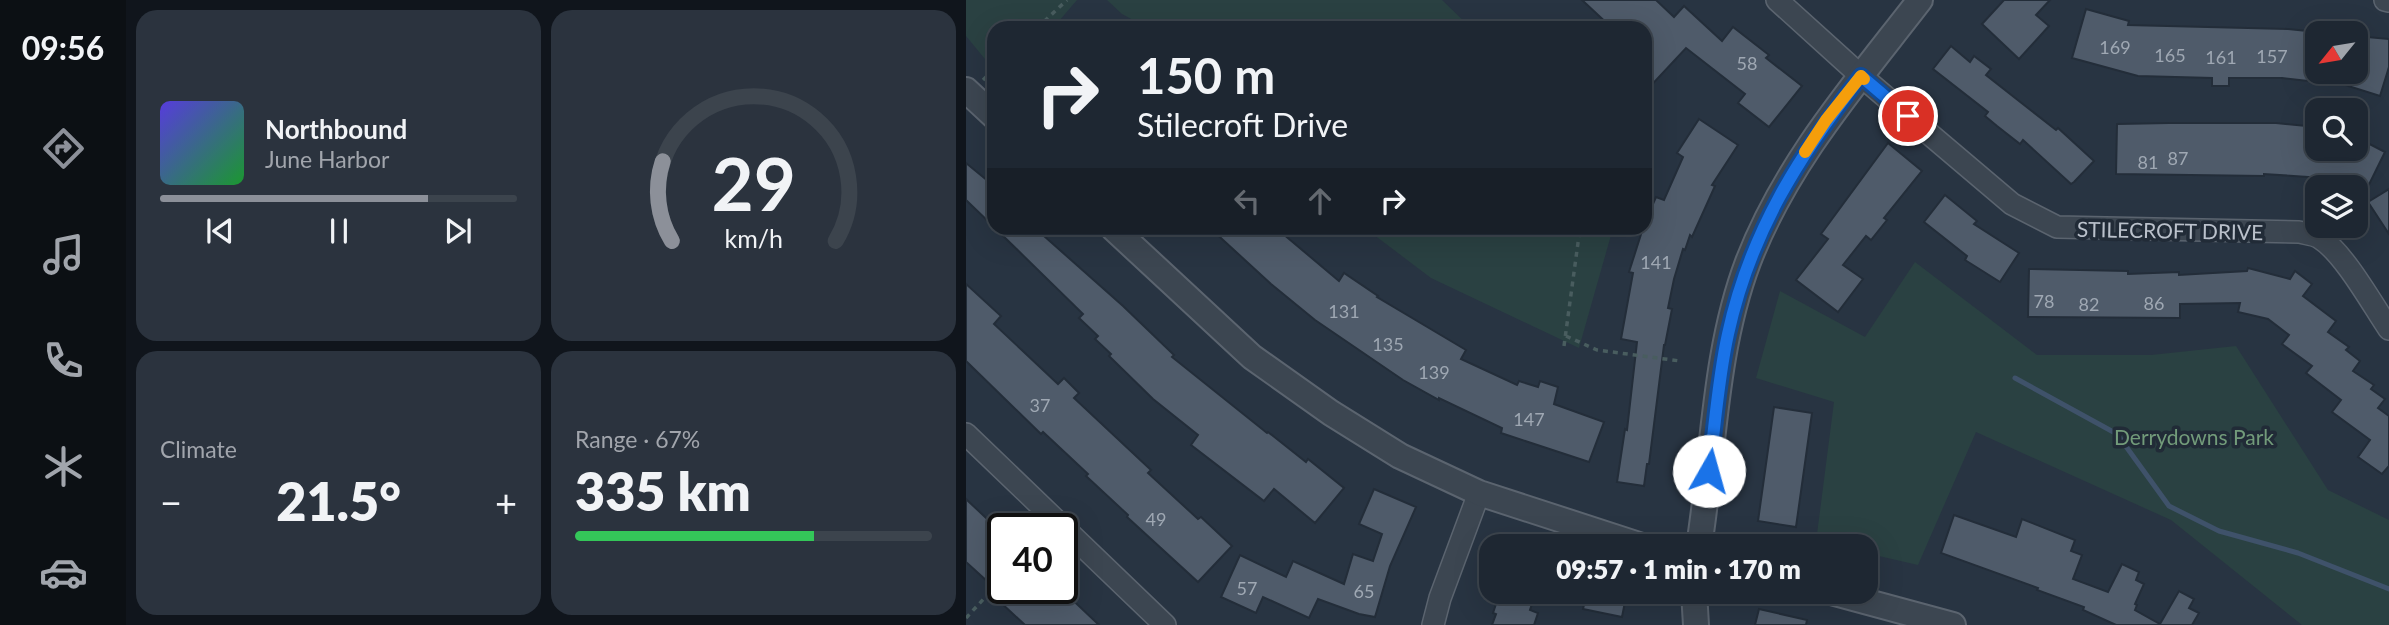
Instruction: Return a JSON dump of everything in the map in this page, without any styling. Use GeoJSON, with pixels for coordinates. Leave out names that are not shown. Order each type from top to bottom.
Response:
{"type":"FeatureCollection","features":[{"type":"Feature","properties":{"kind":"street","name":"STILECROFT DRIVE"},"geometry":{"type":"LineString","coordinates":[[1777,0],[1861,76],[2012,204],[2057,227],[2299,232],[2317,236],[2327,243],[2346,265],[2389,329]]}},
{"type":"Feature","properties":{"kind":"street"},"geometry":{"type":"LineString","coordinates":[[1701,534],[1724,354],[1748,263],[1790,175],[1826,120],[1920,0]]}},
{"type":"Feature","properties":{"kind":"street"},"geometry":{"type":"LineString","coordinates":[[966,90],[987,110]]}},
{"type":"Feature","properties":{"kind":"street"},"geometry":{"type":"LineString","coordinates":[[1121,235],[1252,357],[1331,413],[1400,456],[1479,493],[1605,534]]}},
{"type":"Feature","properties":{"kind":"street"},"geometry":{"type":"LineString","coordinates":[[966,434],[1166,625]]}},
{"type":"Feature","properties":{"kind":"street"},"geometry":{"type":"LineString","coordinates":[[1433,625],[1440,598],[1479,493]]}},
{"type":"Feature","properties":{"kind":"street"},"geometry":{"type":"LineString","coordinates":[[1695,604],[1696,625]]}},
{"type":"Feature","properties":{"kind":"street"},"geometry":{"type":"LineString","coordinates":[[1875,604],[1953,625]]}},
{"type":"Feature","properties":{"kind":"path"},"geometry":{"type":"LineString","coordinates":[[1044,21],[1067,0]]}},
{"type":"Feature","properties":{"kind":"path"},"geometry":{"type":"LineString","coordinates":[[1564,346],[1579,235]]}},
{"type":"Feature","properties":{"kind":"path"},"geometry":{"type":"LineString","coordinates":[[1566,336],[1597,350],[1680,361]]}},
{"type":"Feature","properties":{"kind":"path"},"geometry":{"type":"LineString","coordinates":[[966,618],[987,595]]}},
{"type":"Feature","properties":{"kind":"green space"},"geometry":{"type":"Polygon","coordinates":[[[966,0],[1077,0],[1059,21],[987,21],[987,62],[966,36],[966,0]]]}},
{"type":"Feature","properties":{"kind":"green space"},"geometry":{"type":"Polygon","coordinates":[[[1107,0],[1442,0],[1464,21],[1135,21],[1122,14],[1107,0]]]}},
{"type":"Feature","properties":{"kind":"green space"},"geometry":{"type":"Polygon","coordinates":[[[1374,235],[1611,235],[1579,348],[1431,278],[1374,235]]]}},
{"type":"Feature","properties":{"kind":"green space","name":"Derrydowns Park"},"geometry":{"type":"Polygon","coordinates":[[[1915,262],[2037,355],[2151,355],[2236,346],[2328,490],[2389,520],[2389,625],[2302,625],[2171,520],[1976,432],[1918,565],[1878,556],[1878,534],[1817,534],[1834,402],[1756,378],[1780,291],[1865,337],[1915,262]]]}},
{"type":"Feature","properties":{"kind":"building"},"geometry":{"type":"Polygon","coordinates":[[[1582,0],[1656,0],[1674,17],[1684,6],[1722,41],[1733,27],[1769,55],[1766,58],[1802,86],[1769,127],[1738,103],[1745,94],[1686,48],[1652,84],[1652,21],[1604,21],[1582,0]]]}},
{"type":"Feature","properties":{"kind":"building"},"geometry":{"type":"Polygon","coordinates":[[[2004,0],[2050,0],[2036,15],[2049,26],[2019,59],[1982,24],[2004,0]]]}},
{"type":"Feature","properties":{"kind":"building"},"geometry":{"type":"Polygon","coordinates":[[[2086,9],[2129,21],[2128,25],[2305,31],[2305,81],[2229,78],[2229,86],[2212,86],[2212,78],[2138,76],[2072,58],[2086,9]]]}},
{"type":"Feature","properties":{"kind":"building"},"geometry":{"type":"Polygon","coordinates":[[[2368,37],[2389,39],[2389,67],[2380,96],[2342,84],[2368,84],[2368,37]]]}},
{"type":"Feature","properties":{"kind":"building"},"geometry":{"type":"Polygon","coordinates":[[[1951,46],[1970,62],[1974,56],[1991,69],[1986,75],[2056,130],[2058,128],[2094,161],[2071,184],[2023,140],[2020,144],[1997,126],[1985,116],[1988,112],[1933,69],[1951,46]]]}},
{"type":"Feature","properties":{"kind":"building"},"geometry":{"type":"Polygon","coordinates":[[[1699,119],[1738,145],[1712,185],[1715,186],[1692,237],[1690,235],[1685,250],[1683,249],[1674,279],[1668,308],[1672,309],[1664,345],[1644,486],[1617,482],[1625,429],[1627,430],[1637,342],[1621,339],[1633,273],[1629,272],[1641,235],[1652,235],[1652,206],[1656,197],[1664,200],[1683,157],[1677,153],[1699,119]]]}},
{"type":"Feature","properties":{"kind":"building"},"geometry":{"type":"Polygon","coordinates":[[[2276,123],[2305,126],[2305,161],[2368,161],[2368,143],[2385,152],[2368,187],[2368,175],[2116,174],[2117,124],[2276,123]]]}},
{"type":"Feature","properties":{"kind":"building"},"geometry":{"type":"Polygon","coordinates":[[[1888,143],[1922,171],[1884,218],[1887,220],[1871,240],[1866,236],[1843,265],[1863,279],[1838,312],[1796,280],[1828,239],[1821,234],[1888,143]]]}},
{"type":"Feature","properties":{"kind":"building"},"geometry":{"type":"Polygon","coordinates":[[[966,163],[987,180],[987,220],[966,200],[966,163]]]}},
{"type":"Feature","properties":{"kind":"building"},"geometry":{"type":"Polygon","coordinates":[[[2389,189],[2389,234],[2368,202],[2389,189]]]}},
{"type":"Feature","properties":{"kind":"building"},"geometry":{"type":"Polygon","coordinates":[[[1945,195],[1977,221],[1974,224],[2019,253],[2000,282],[1965,260],[1967,256],[1924,222],[1945,195]]]}},
{"type":"Feature","properties":{"kind":"building"},"geometry":{"type":"Polygon","coordinates":[[[1002,235],[1043,235],[1123,306],[1174,355],[1172,357],[1267,433],[1306,462],[1308,459],[1344,488],[1315,523],[1274,489],[1264,501],[1191,445],[1198,435],[1153,399],[1109,356],[1111,354],[1095,339],[1098,336],[1079,318],[1083,314],[1002,235]]]}},
{"type":"Feature","properties":{"kind":"building"},"geometry":{"type":"Polygon","coordinates":[[[1218,235],[1284,235],[1339,281],[1344,273],[1377,297],[1466,350],[1461,359],[1517,385],[1519,381],[1538,387],[1540,381],[1558,387],[1554,404],[1604,422],[1589,462],[1501,433],[1502,428],[1439,400],[1403,380],[1315,320],[1218,235]]]}},
{"type":"Feature","properties":{"kind":"building"},"geometry":{"type":"Polygon","coordinates":[[[2248,268],[2290,279],[2295,271],[2312,284],[2303,296],[2336,321],[2328,332],[2349,347],[2346,350],[2360,361],[2353,371],[2374,385],[2371,389],[2385,399],[2378,408],[2389,416],[2389,466],[2382,474],[2358,457],[2370,440],[2332,412],[2341,400],[2306,373],[2312,366],[2282,344],[2289,335],[2268,319],[2238,312],[2240,303],[2180,304],[2180,318],[2028,317],[2029,269],[2128,271],[2128,274],[2179,272],[2179,275],[2247,271],[2248,268]]]}},
{"type":"Feature","properties":{"kind":"building"},"geometry":{"type":"Polygon","coordinates":[[[966,284],[1001,316],[994,324],[1058,384],[1064,378],[1079,393],[1074,398],[1151,470],[1148,473],[1232,546],[1198,582],[1127,517],[1128,515],[1086,476],[1088,474],[1043,432],[1041,434],[966,361],[966,284]]]}},
{"type":"Feature","properties":{"kind":"building"},"geometry":{"type":"Polygon","coordinates":[[[1774,407],[1812,413],[1796,527],[1758,521],[1774,407]]]}},
{"type":"Feature","properties":{"kind":"building"},"geometry":{"type":"Polygon","coordinates":[[[1374,489],[1416,507],[1390,566],[1375,617],[1318,599],[1309,618],[1263,597],[1256,613],[1221,597],[1240,555],[1286,577],[1293,561],[1344,584],[1353,554],[1373,561],[1382,534],[1359,524],[1374,489]]]}},
{"type":"Feature","properties":{"kind":"building"},"geometry":{"type":"Polygon","coordinates":[[[966,499],[987,519],[987,581],[966,562],[966,499]]]}},
{"type":"Feature","properties":{"kind":"building"},"geometry":{"type":"Polygon","coordinates":[[[1954,515],[2016,537],[2022,519],[2075,540],[2071,551],[2082,555],[2073,579],[2108,592],[2122,564],[2139,572],[2136,580],[2144,584],[2135,610],[2160,624],[2179,591],[2194,599],[2189,608],[2199,613],[2192,625],[2116,625],[2083,610],[2084,607],[2037,590],[2038,588],[1941,553],[1954,515]]]}},
{"type":"Feature","properties":{"kind":"building"},"geometry":{"type":"Polygon","coordinates":[[[1002,604],[1077,604],[1099,625],[1025,625],[1002,604]]]}},
{"type":"Feature","properties":{"kind":"building"},"geometry":{"type":"Polygon","coordinates":[[[1496,604],[1532,604],[1530,610],[1538,613],[1534,625],[1492,625],[1496,614],[1493,613],[1496,604]]]}},
{"type":"Feature","properties":{"kind":"building"},"geometry":{"type":"Polygon","coordinates":[[[1584,604],[1625,604],[1622,617],[1583,609],[1584,604]]]}},
{"type":"Feature","properties":{"kind":"building"},"geometry":{"type":"Polygon","coordinates":[[[1759,609],[1807,620],[1806,625],[1755,625],[1759,609]]]}},
{"type":"Feature","properties":{"kind":"waterway"},"geometry":{"type":"LineString","coordinates":[[2015,378],[2117,434],[2169,506],[2219,531],[2298,553],[2389,589]]}},
{"type":"Feature","properties":{"kind":"slow traffic"},"geometry":{"type":"LineString","coordinates":[[1805,152],[1861,76],[1864,79]]}},
{"type":"Feature","properties":{"kind":"route"},"geometry":{"type":"LineString","coordinates":[[1709,471],[1728,332],[1748,263],[1790,175],[1826,120],[1861,76],[1908,116]]}}]}
